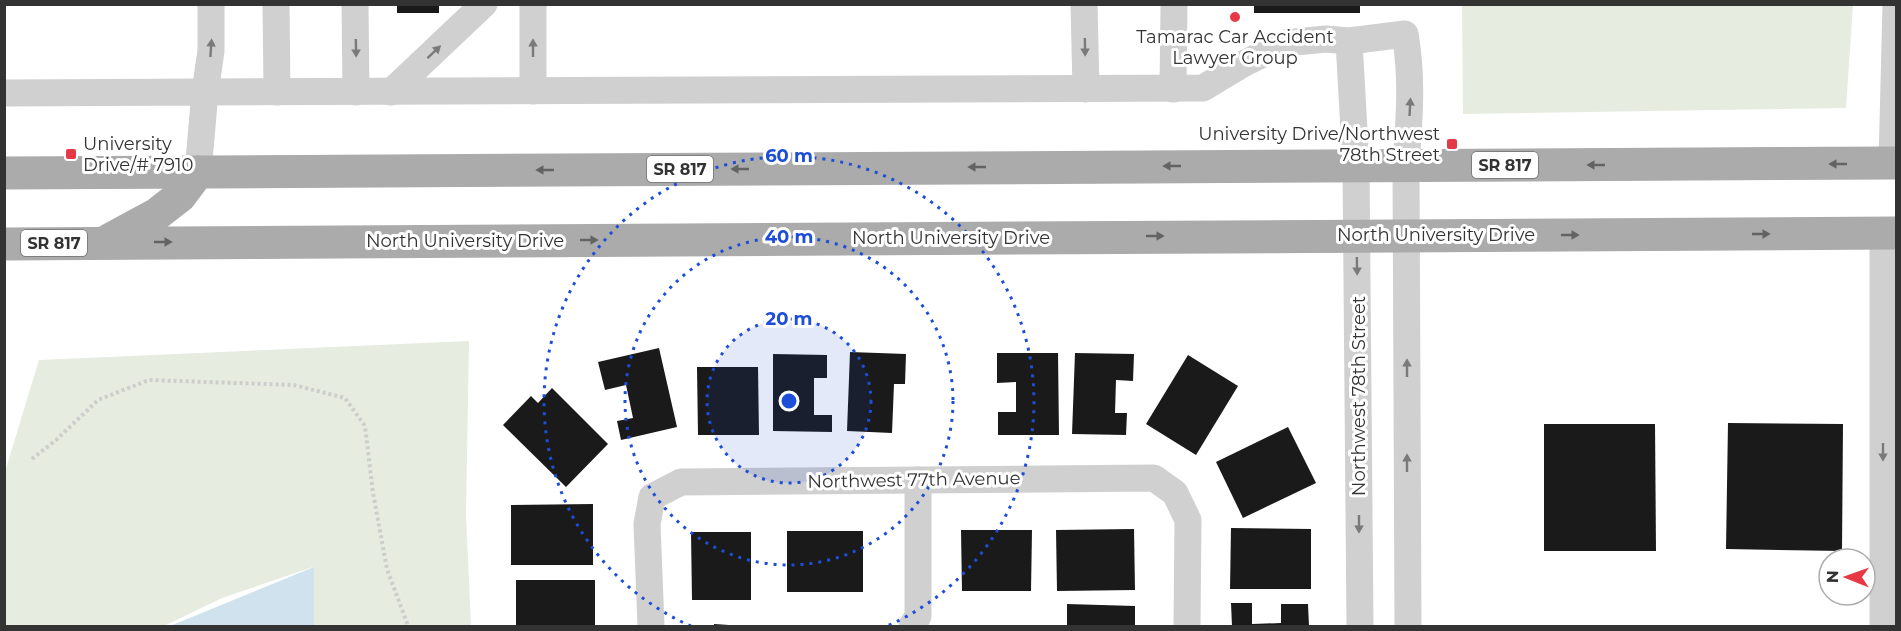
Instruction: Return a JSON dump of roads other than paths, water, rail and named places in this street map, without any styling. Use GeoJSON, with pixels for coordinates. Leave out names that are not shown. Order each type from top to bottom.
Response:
{"type":"FeatureCollection","features":[{"type":"Feature","properties":{"kind":"main road","name":"SR 817"},"geometry":{"type":"LineString","coordinates":[[4,173],[1894,163]]}},
{"type":"Feature","properties":{"kind":"main road"},"geometry":{"type":"LineString","coordinates":[[105,243],[157,214],[180,196],[198,172]]}},
{"type":"Feature","properties":{"kind":"main road","name":"North University Drive"},"geometry":{"type":"LineString","coordinates":[[4,244],[1890,233]]}},
{"type":"Feature","properties":{"kind":"street"},"geometry":{"type":"LineString","coordinates":[[198,172],[211,51],[211,4]]}},
{"type":"Feature","properties":{"kind":"street"},"geometry":{"type":"LineString","coordinates":[[276,4],[277,92]]}},
{"type":"Feature","properties":{"kind":"street"},"geometry":{"type":"LineString","coordinates":[[355,4],[356,92]]}},
{"type":"Feature","properties":{"kind":"street"},"geometry":{"type":"LineString","coordinates":[[391,92],[484,4]]}},
{"type":"Feature","properties":{"kind":"street"},"geometry":{"type":"LineString","coordinates":[[533,4],[533,91]]}},
{"type":"Feature","properties":{"kind":"street"},"geometry":{"type":"LineString","coordinates":[[1084,4],[1086,89]]}},
{"type":"Feature","properties":{"kind":"street"},"geometry":{"type":"LineString","coordinates":[[1173,89],[1174,4]]}},
{"type":"Feature","properties":{"kind":"street"},"geometry":{"type":"LineString","coordinates":[[1894,163],[1896,15]]}},
{"type":"Feature","properties":{"kind":"street"},"geometry":{"type":"LineString","coordinates":[[4,93],[1203,88],[1285,43],[1326,39],[1349,41],[1405,34],[1410,64],[1411,102],[1406,166],[1407,627]]}},
{"type":"Feature","properties":{"kind":"street","name":"Northwest 78th Street"},"geometry":{"type":"LineString","coordinates":[[1349,41],[1356,166],[1360,627]]}},
{"type":"Feature","properties":{"kind":"street"},"geometry":{"type":"LineString","coordinates":[[1883,627],[1883,394],[1890,233]]}},
{"type":"Feature","properties":{"kind":"street","name":"Northwest 77th Avenue"},"geometry":{"type":"LineString","coordinates":[[651,627],[647,524],[652,497],[681,482],[1154,478],[1175,493],[1188,520],[1187,627]]}},
{"type":"Feature","properties":{"kind":"street"},"geometry":{"type":"LineString","coordinates":[[912,627],[918,616],[918,480]]}},
{"type":"Feature","properties":{"kind":"water"},"geometry":{"type":"Polygon","coordinates":[[[314,567],[314,626],[170,626],[314,567]]]}},
{"type":"Feature","properties":{"kind":"place","name":"Tamarac Car Accident Lawyer Group"},"geometry":{"type":"Point","coordinates":[1235,17]}},
{"type":"Feature","properties":{"kind":"place","name":"University Drive/Northwest 78th Street"},"geometry":{"type":"Point","coordinates":[1452,144]}},
{"type":"Feature","properties":{"kind":"place","name":"University Drive/# 7910"},"geometry":{"type":"Point","coordinates":[71,154]}}]}
